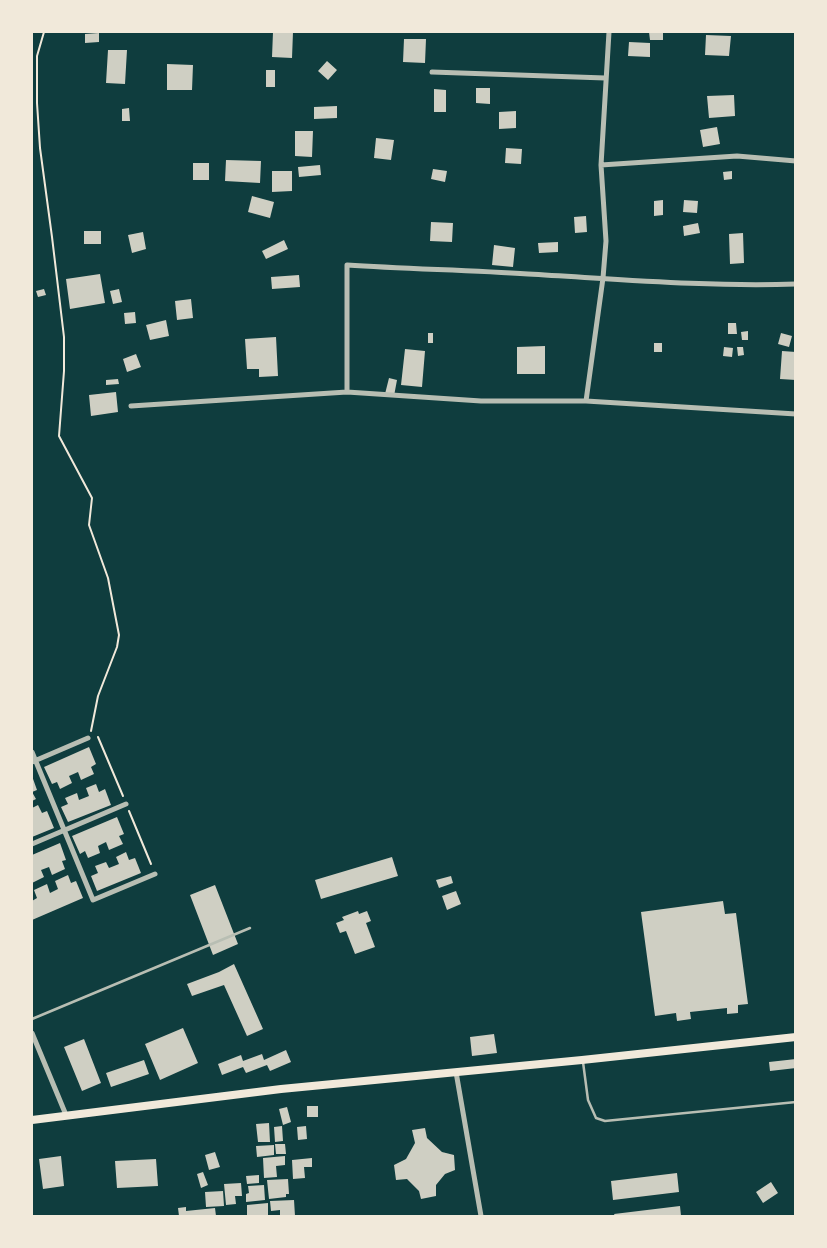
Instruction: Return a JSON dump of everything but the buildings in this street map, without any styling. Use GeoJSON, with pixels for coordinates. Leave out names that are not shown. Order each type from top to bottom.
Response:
{"type":"FeatureCollection","features":[{"type":"Feature","properties":{"kind":"main road"},"geometry":{"type":"LineString","coordinates":[[32,1120],[281,1089],[796,1037]]}},
{"type":"Feature","properties":{"kind":"street"},"geometry":{"type":"LineString","coordinates":[[586,401],[606,241],[601,165],[609,32]]}},
{"type":"Feature","properties":{"kind":"street"},"geometry":{"type":"LineString","coordinates":[[432,72],[605,78]]}},
{"type":"Feature","properties":{"kind":"street"},"geometry":{"type":"LineString","coordinates":[[601,165],[737,156],[796,161]]}},
{"type":"Feature","properties":{"kind":"street"},"geometry":{"type":"LineString","coordinates":[[347,392],[346,265],[738,285],[796,284]]}},
{"type":"Feature","properties":{"kind":"street"},"geometry":{"type":"LineString","coordinates":[[131,406],[347,392],[481,401],[586,401],[796,414]]}},
{"type":"Feature","properties":{"kind":"street"},"geometry":{"type":"LineString","coordinates":[[33,761],[88,738]]}},
{"type":"Feature","properties":{"kind":"street"},"geometry":{"type":"LineString","coordinates":[[32,752],[33,761],[93,900],[155,874]]}},
{"type":"Feature","properties":{"kind":"street"},"geometry":{"type":"LineString","coordinates":[[32,844],[126,804]]}},
{"type":"Feature","properties":{"kind":"street"},"geometry":{"type":"LineString","coordinates":[[32,1033],[65,1115]]}},
{"type":"Feature","properties":{"kind":"street"},"geometry":{"type":"LineString","coordinates":[[456,1072],[481,1216]]}},
{"type":"Feature","properties":{"kind":"lane"},"geometry":{"type":"LineString","coordinates":[[32,1019],[250,928]]}},
{"type":"Feature","properties":{"kind":"lane"},"geometry":{"type":"LineString","coordinates":[[582,1060],[588,1100],[596,1118],[605,1121],[796,1102]]}},
{"type":"Feature","properties":{"kind":"path"},"geometry":{"type":"LineString","coordinates":[[44,32],[37,56],[37,103],[40,148],[64,337],[59,436],[92,498],[89,525],[108,578],[119,635],[117,647],[97,696],[93,727],[88,738]]}}]}
